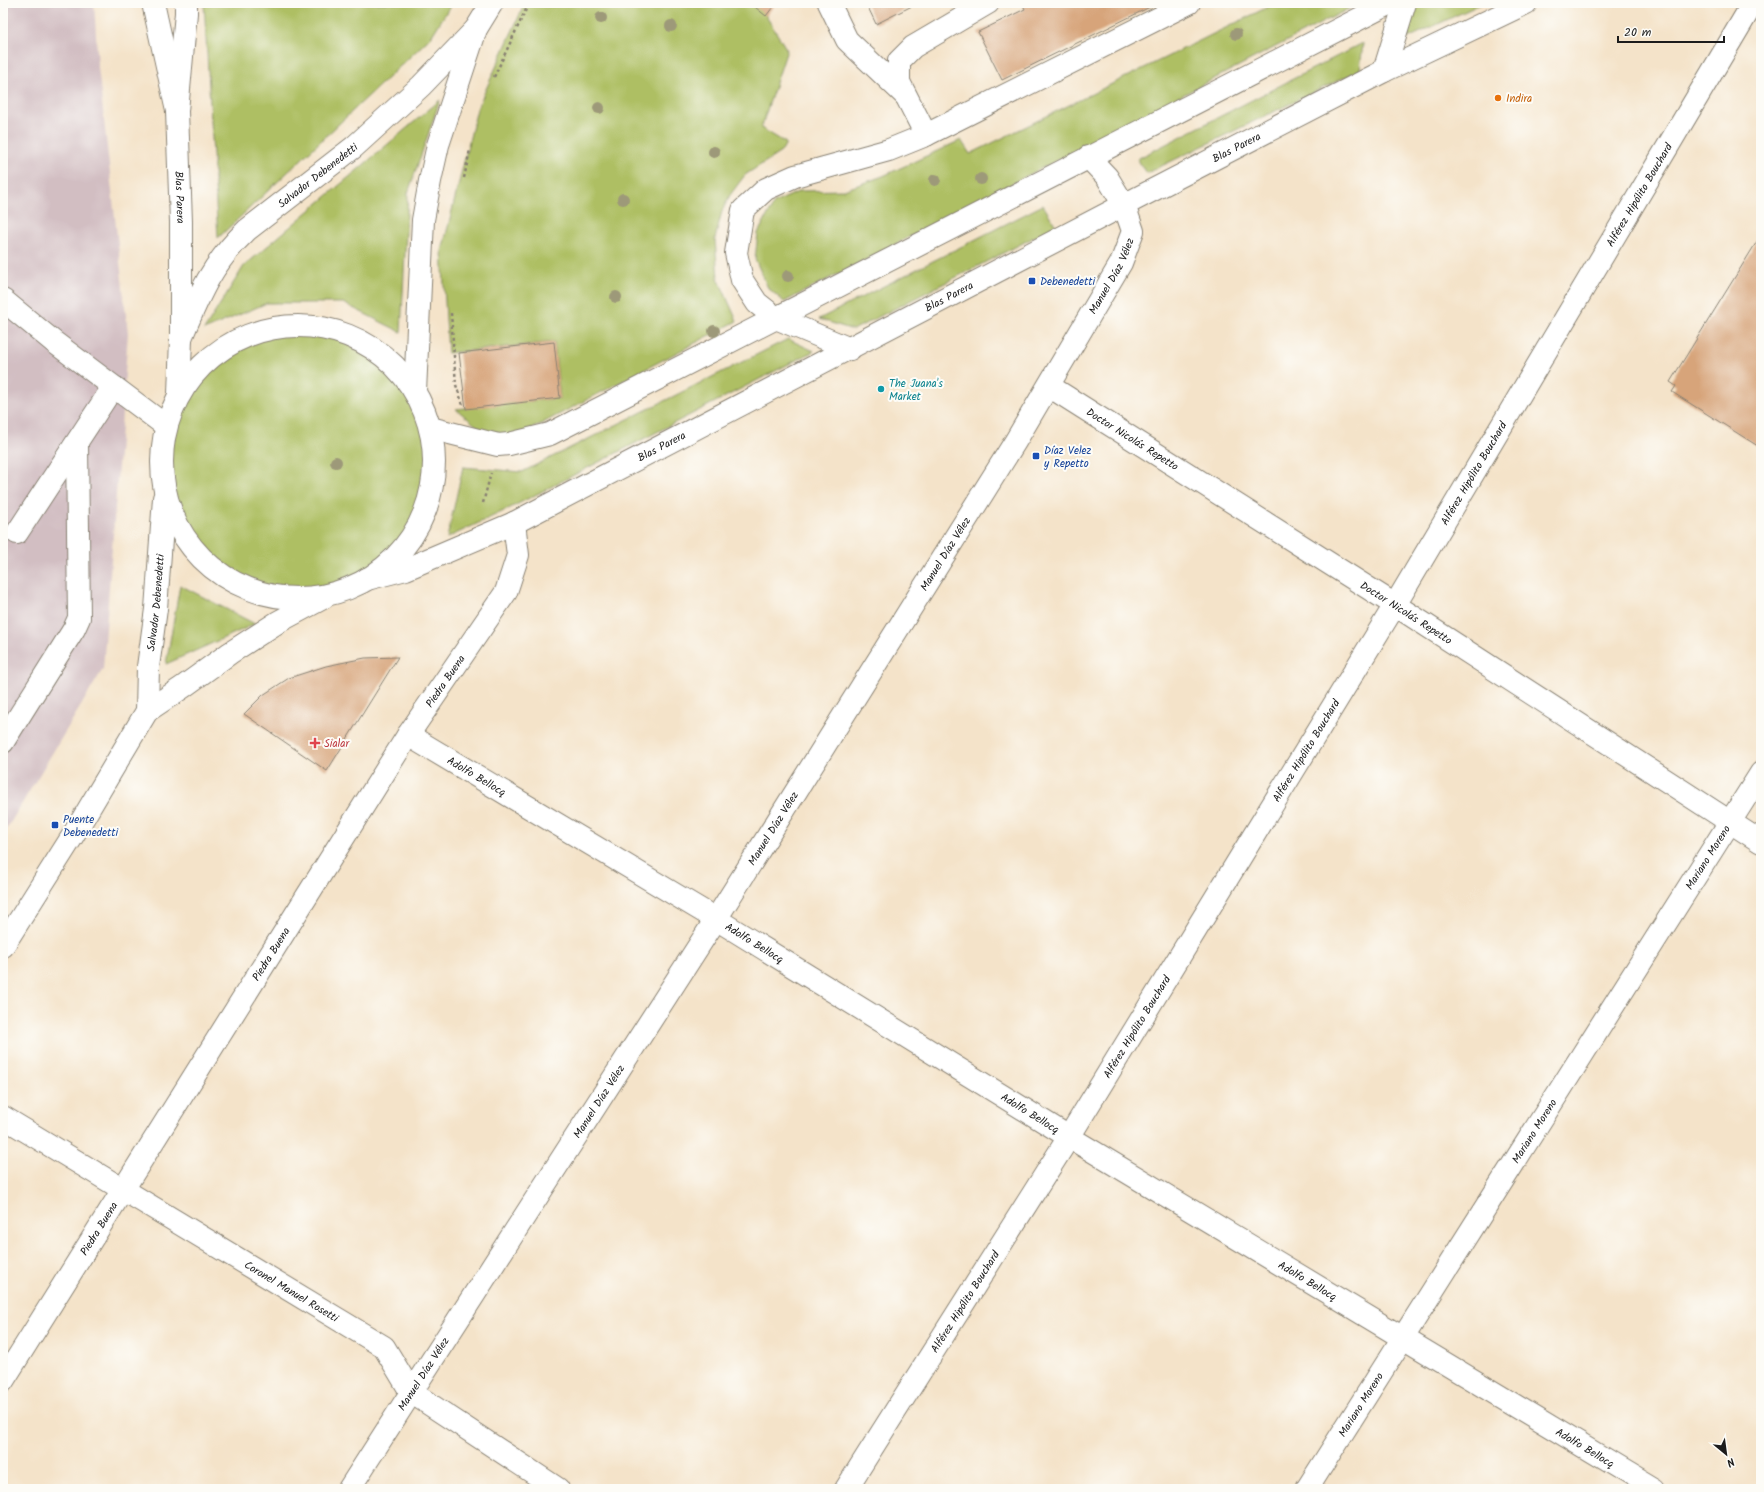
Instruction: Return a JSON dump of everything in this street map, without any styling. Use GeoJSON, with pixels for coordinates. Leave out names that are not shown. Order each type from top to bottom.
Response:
{"type":"FeatureCollection","features":[{"type":"Feature","properties":{"kind":"main road","name":"Blas Parera"},"geometry":{"type":"LineString","coordinates":[[153,3],[177,111],[181,222],[181,338],[179,394]]}},
{"type":"Feature","properties":{"kind":"main road"},"geometry":{"type":"LineString","coordinates":[[177,111],[186,3]]}},
{"type":"Feature","properties":{"kind":"main road","name":"Salvador Debenedetti"},"geometry":{"type":"LineString","coordinates":[[181,338],[199,294],[214,268],[237,239],[259,220],[354,147],[420,86],[476,28],[492,3]]}},
{"type":"Feature","properties":{"kind":"main road"},"geometry":{"type":"LineString","coordinates":[[829,3],[847,40],[906,96]]}},
{"type":"Feature","properties":{"kind":"main road"},"geometry":{"type":"LineString","coordinates":[[926,135],[900,82],[899,61],[913,47],[988,3]]}},
{"type":"Feature","properties":{"kind":"main road"},"geometry":{"type":"LineString","coordinates":[[850,349],[776,318],[757,303],[742,280],[736,253],[744,210],[766,190],[795,176],[889,150],[926,135],[1189,3]]}},
{"type":"Feature","properties":{"kind":"main road"},"geometry":{"type":"LineString","coordinates":[[430,428],[498,445],[509,444],[550,434],[1390,3]]}},
{"type":"Feature","properties":{"kind":"main road"},"geometry":{"type":"LineString","coordinates":[[1384,71],[1405,3]]}},
{"type":"Feature","properties":{"kind":"main road","name":"Blas Parera"},"geometry":{"type":"LineString","coordinates":[[367,579],[406,569],[514,523],[1384,71],[1526,3]]}},
{"type":"Feature","properties":{"kind":"main road","name":"Alférez Hipólito Bouchard"},"geometry":{"type":"LineString","coordinates":[[846,1489],[1068,1137],[1395,606],[1745,17],[1751,3]]}},
{"type":"Feature","properties":{"kind":"main road","name":"Salvador Debenedetti"},"geometry":{"type":"LineString","coordinates":[[415,392],[423,220],[438,145],[476,28]]}},
{"type":"Feature","properties":{"kind":"main road","name":"Manuel Díaz Vélez"},"geometry":{"type":"LineString","coordinates":[[350,1489],[716,919],[1049,386],[1121,264],[1132,231],[1124,205],[1107,177],[1088,157]]}},
{"type":"Feature","properties":{"kind":"main road"},"geometry":{"type":"LineString","coordinates":[[3,300],[113,388],[166,426]]}},
{"type":"Feature","properties":{"kind":"main road"},"geometry":{"type":"LineString","coordinates":[[313,326],[344,334],[372,347],[396,367],[415,392],[430,428],[434,457],[432,479],[424,514],[409,539],[390,561],[367,579],[329,594],[286,598],[245,588],[208,565],[181,533],[165,493],[161,460],[166,426],[179,394],[198,368],[222,348],[251,334],[281,327],[313,326]]}},
{"type":"Feature","properties":{"kind":"main road","name":"Doctor Nicolás Repetto"},"geometry":{"type":"LineString","coordinates":[[1049,386],[1395,606],[1761,842]]}},
{"type":"Feature","properties":{"kind":"main road"},"geometry":{"type":"LineString","coordinates":[[17,533],[113,388]]}},
{"type":"Feature","properties":{"kind":"main road"},"geometry":{"type":"LineString","coordinates":[[3,742],[74,629],[79,618],[77,444]]}},
{"type":"Feature","properties":{"kind":"main road","name":"Salvador Debenedetti"},"geometry":{"type":"LineString","coordinates":[[146,711],[148,667],[156,609],[165,493]]}},
{"type":"Feature","properties":{"kind":"main road","name":"Piedra Buena"},"geometry":{"type":"LineString","coordinates":[[3,1381],[408,735],[506,592],[518,555],[514,523]]}},
{"type":"Feature","properties":{"kind":"main road","name":"Salvador Debenedetti"},"geometry":{"type":"LineString","coordinates":[[3,946],[72,837],[146,711],[278,622],[329,594]]}},
{"type":"Feature","properties":{"kind":"main road","name":"Adolfo Bellocq"},"geometry":{"type":"LineString","coordinates":[[408,735],[716,919],[1068,1137],[1654,1489]]}},
{"type":"Feature","properties":{"kind":"main road","name":"Mariano Moreno"},"geometry":{"type":"LineString","coordinates":[[1307,1489],[1761,773]]}},
{"type":"Feature","properties":{"kind":"main road","name":"Coronel Manuel Rosetti"},"geometry":{"type":"LineString","coordinates":[[3,1117],[384,1347],[411,1392],[558,1489]]}},
{"type":"Feature","properties":{"kind":"path"},"geometry":{"type":"LineString","coordinates":[[493,78],[529,3]]}},
{"type":"Feature","properties":{"kind":"path"},"geometry":{"type":"LineString","coordinates":[[463,182],[471,145]]}},
{"type":"Feature","properties":{"kind":"path"},"geometry":{"type":"LineString","coordinates":[[450,310],[456,385],[464,406]]}},
{"type":"Feature","properties":{"kind":"path"},"geometry":{"type":"LineString","coordinates":[[472,542],[498,445]]}},
{"type":"Feature","properties":{"kind":"shaded area"},"geometry":{"type":"Polygon","coordinates":[[[3,3],[94,3],[98,67],[128,333],[103,669],[3,835],[3,3]]]}},
{"type":"Feature","properties":{"kind":"green space"},"geometry":{"type":"Polygon","coordinates":[[[204,3],[452,3],[431,37],[218,238],[204,3]]]}},
{"type":"Feature","properties":{"kind":"green space"},"geometry":{"type":"Polygon","coordinates":[[[525,3],[758,3],[787,50],[761,128],[786,143],[781,152],[745,175],[730,195],[722,211],[715,239],[718,278],[737,321],[516,437],[484,432],[456,409],[560,398],[554,342],[448,353],[442,251],[477,109],[525,3]]]}},
{"type":"Feature","properties":{"kind":"green space"},"geometry":{"type":"Polygon","coordinates":[[[1276,3],[1360,3],[784,302],[768,288],[755,259],[758,233],[774,203],[800,191],[844,190],[883,176],[961,140],[970,154],[1276,3]]]}},
{"type":"Feature","properties":{"kind":"green space"},"geometry":{"type":"Polygon","coordinates":[[[1419,3],[1483,3],[1408,38],[1407,9],[1419,3]]]}},
{"type":"Feature","properties":{"kind":"green space"},"geometry":{"type":"Polygon","coordinates":[[[1363,43],[1360,70],[1147,173],[1137,159],[1363,43]]]}},
{"type":"Feature","properties":{"kind":"green space"},"geometry":{"type":"Polygon","coordinates":[[[440,100],[408,193],[401,332],[343,303],[267,303],[204,330],[244,266],[440,100]]]}},
{"type":"Feature","properties":{"kind":"green space"},"geometry":{"type":"Polygon","coordinates":[[[1043,205],[1056,226],[853,330],[819,319],[1043,205]]]}},
{"type":"Feature","properties":{"kind":"green space"},"geometry":{"type":"Polygon","coordinates":[[[298,326],[337,332],[362,342],[394,366],[411,387],[423,410],[431,436],[434,462],[428,501],[418,526],[394,558],[373,575],[350,587],[324,595],[298,598],[259,592],[234,582],[202,558],[185,537],[173,514],[165,488],[162,462],[168,423],[178,398],[202,366],[223,349],[246,337],[272,329],[298,326]]]}},
{"type":"Feature","properties":{"kind":"green space"},"geometry":{"type":"Polygon","coordinates":[[[788,339],[814,351],[508,509],[447,538],[463,467],[522,472],[788,339]]]}},
{"type":"Feature","properties":{"kind":"green space"},"geometry":{"type":"Polygon","coordinates":[[[180,585],[255,624],[166,664],[180,585]]]}},
{"type":"Feature","properties":{"kind":"building"},"geometry":{"type":"Polygon","coordinates":[[[750,3],[776,3],[766,16],[750,3]]]}},
{"type":"Feature","properties":{"kind":"building"},"geometry":{"type":"Polygon","coordinates":[[[866,3],[918,3],[876,24],[866,3]]]}},
{"type":"Feature","properties":{"kind":"building"},"geometry":{"type":"Polygon","coordinates":[[[1022,3],[1158,3],[1002,80],[978,32],[1025,9],[1022,3]]]}},
{"type":"Feature","properties":{"kind":"building"},"geometry":{"type":"Polygon","coordinates":[[[1761,235],[1761,448],[1672,392],[1676,386],[1670,382],[1761,235]]]}},
{"type":"Feature","properties":{"kind":"building"},"geometry":{"type":"Polygon","coordinates":[[[554,342],[560,398],[466,409],[459,353],[554,342]]]}},
{"type":"Feature","properties":{"kind":"building","name":"Sialar"},"geometry":{"type":"Polygon","coordinates":[[[398,657],[327,771],[244,714],[263,695],[289,678],[326,666],[365,658],[398,657]]]}},
{"type":"Feature","properties":{"kind":"place","name":"Indira"},"geometry":{"type":"Point","coordinates":[1498,98]}},
{"type":"Feature","properties":{"kind":"place","name":"Debenedetti"},"geometry":{"type":"Point","coordinates":[1032,281]}},
{"type":"Feature","properties":{"kind":"place","name":"The Juana's Market"},"geometry":{"type":"Point","coordinates":[881,389]}},
{"type":"Feature","properties":{"kind":"place","name":"Díaz Velez y Repetto"},"geometry":{"type":"Point","coordinates":[1036,456]}},
{"type":"Feature","properties":{"kind":"place","name":"Sialar"},"geometry":{"type":"Point","coordinates":[315,743]}},
{"type":"Feature","properties":{"kind":"place","name":"Puente Debenedetti"},"geometry":{"type":"Point","coordinates":[55,825]}}]}
